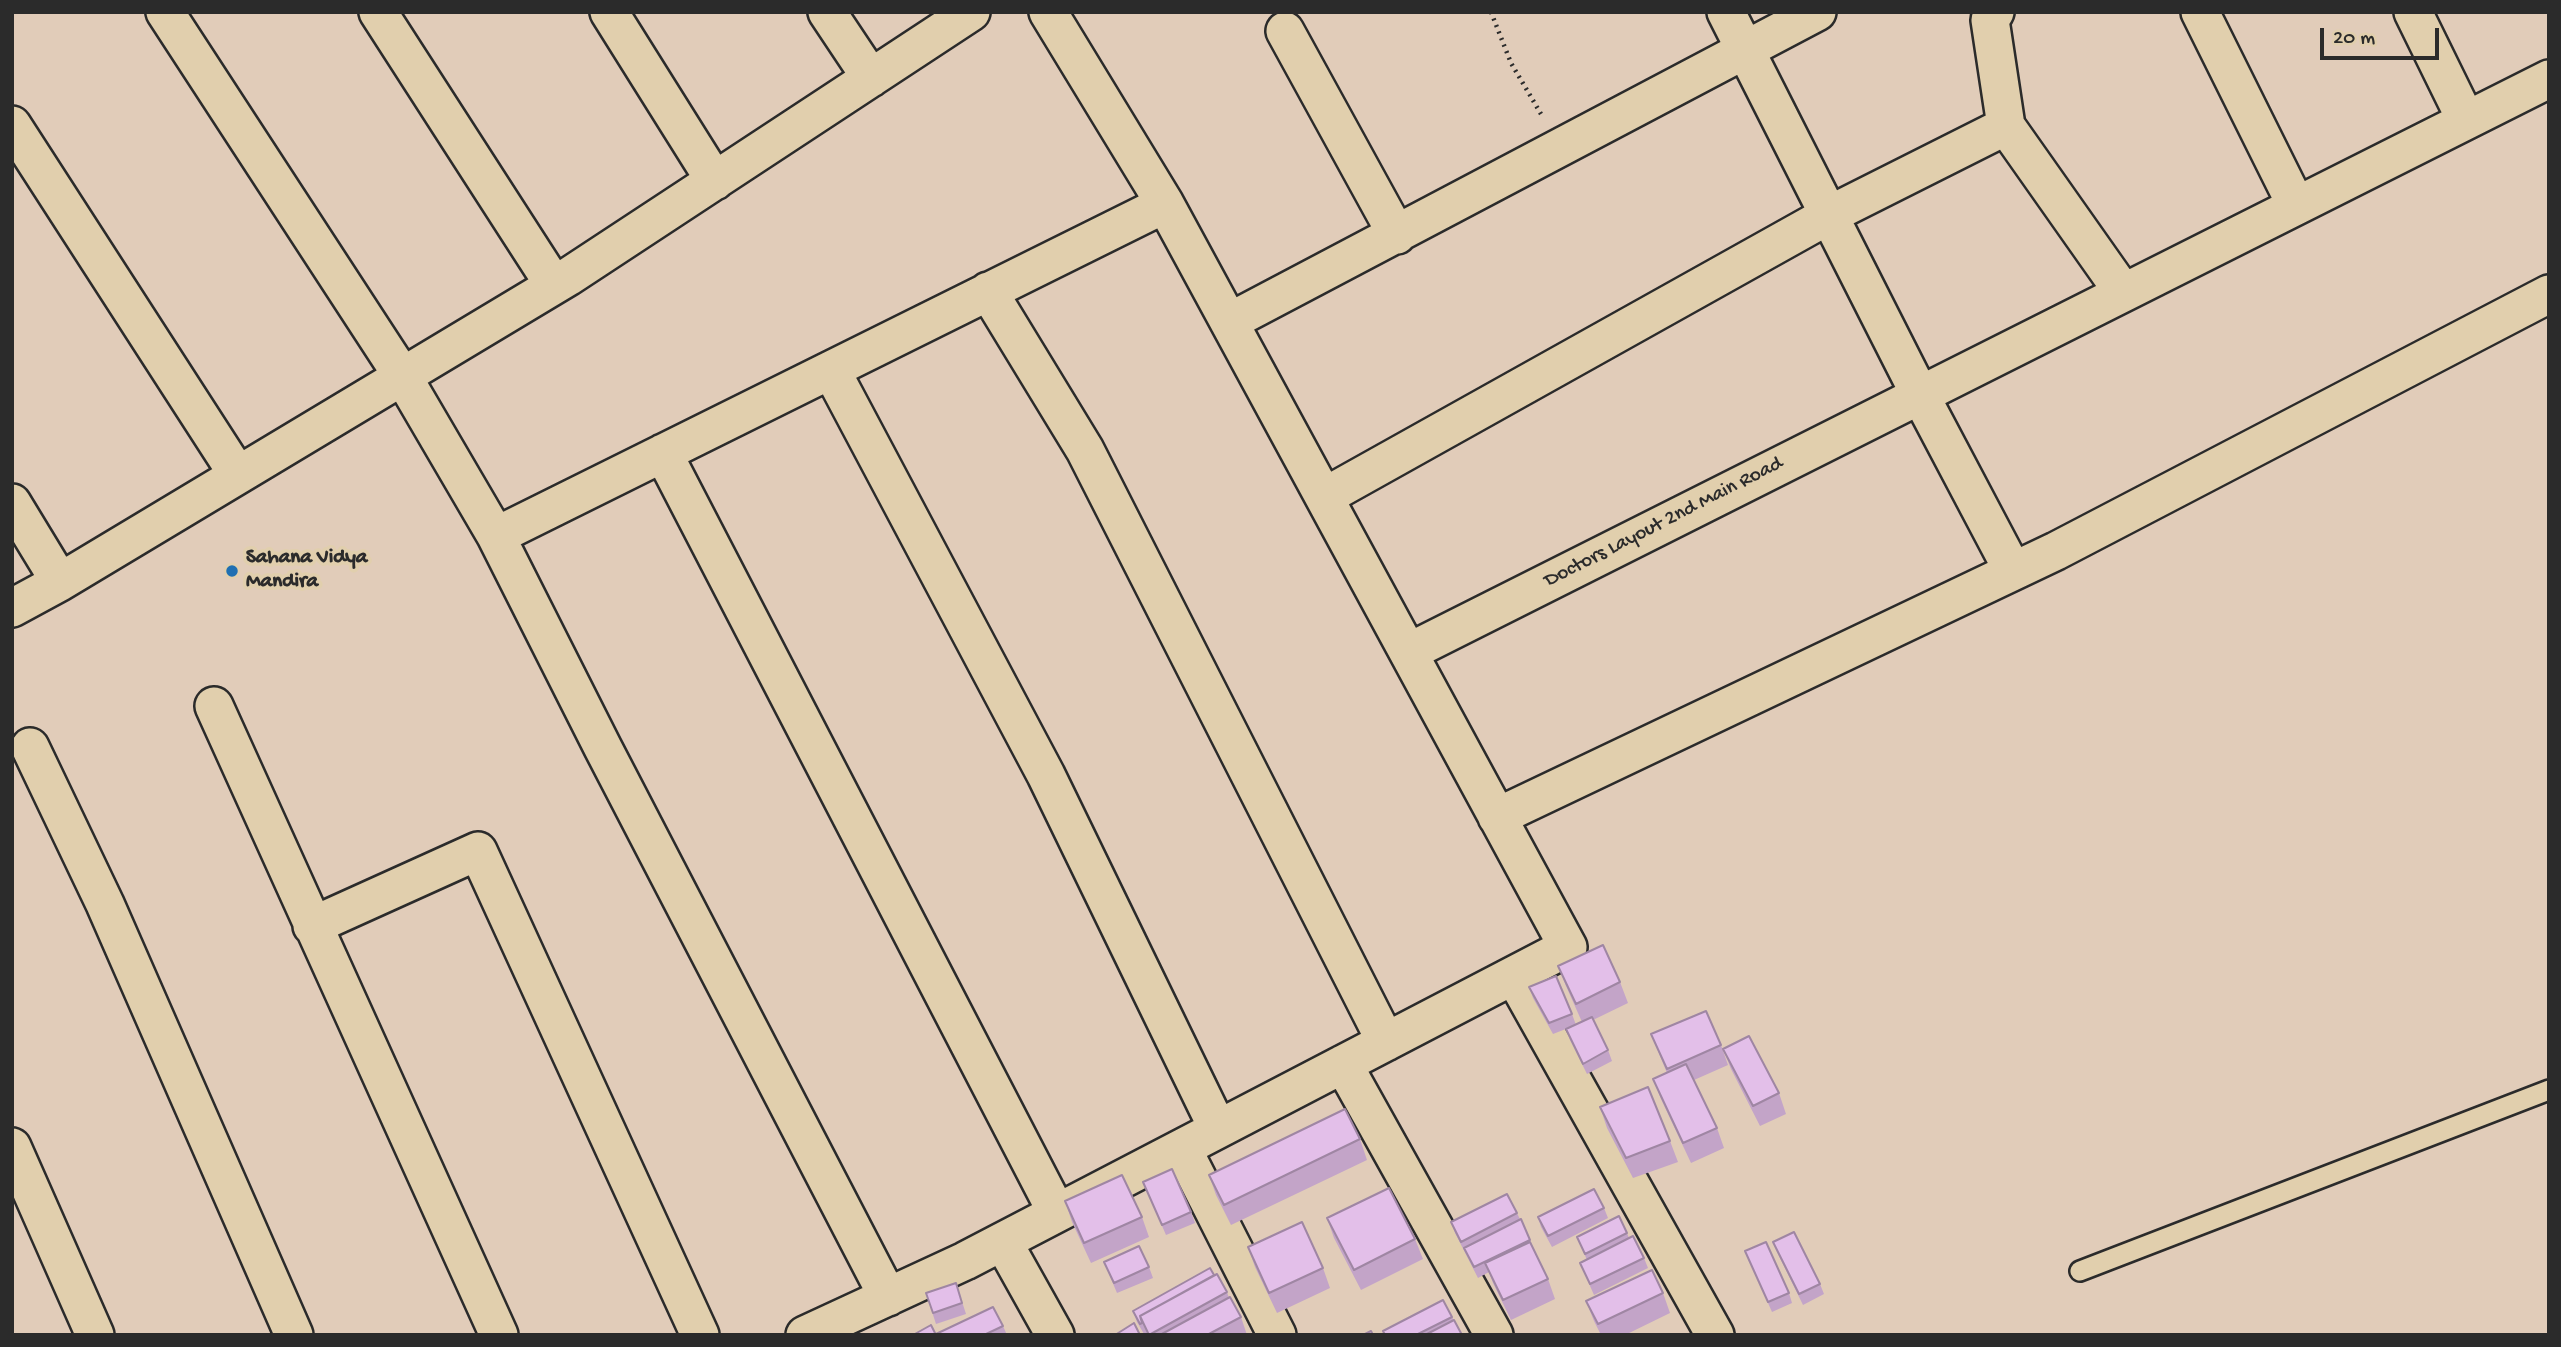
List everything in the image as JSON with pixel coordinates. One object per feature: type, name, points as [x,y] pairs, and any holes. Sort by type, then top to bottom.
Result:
[{"type":"street","points":[[165,12],[403,377],[496,536],[888,1297]]},
{"type":"street","points":[[378,12],[554,285]]},
{"type":"street","points":[[609,12],[715,181]]},
{"type":"street","points":[[827,12],[871,78]]},
{"type":"street","points":[[12,608],[60,582],[554,285],[971,12]]},
{"type":"street","points":[[804,1335],[843,1327],[888,1297],[1003,1242],[1568,947],[1165,204],[1048,12]]},
{"type":"street","points":[[1726,12],[1919,393],[2013,571]]},
{"type":"street","points":[[1229,322],[1818,12]]},
{"type":"street","points":[[2200,12],[2296,205]]},
{"type":"street","points":[[2413,12],[2466,120]]},
{"type":"street","points":[[1985,15],[2006,126],[2123,292]]},
{"type":"street","points":[[1285,31],[1397,234]]},
{"type":"street","name":"Doctors Layout 2nd Main Road","points":[[1409,652],[1919,393],[2549,79]]},
{"type":"street","points":[[12,125],[239,475]]},
{"type":"street","points":[[1324,497],[1829,215],[2006,126]]},
{"type":"street","points":[[496,536],[1165,204]]},
{"type":"street","points":[[988,291],[1085,450],[1387,1042]]},
{"type":"street","points":[[1497,817],[2013,571],[2549,294]]},
{"type":"street","points":[[831,370],[1046,775],[1218,1129]]},
{"type":"street","points":[[663,453],[1057,1213]]},
{"type":"street","points":[[12,503],[60,582]]},
{"type":"street","points":[[214,706],[499,1335]]},
{"type":"street","points":[[30,747],[105,904],[294,1335]]},
{"type":"street","points":[[312,926],[478,851],[700,1335]]},
{"type":"street","points":[[1514,975],[1714,1335]]},
{"type":"street","points":[[1343,1064],[1494,1335]]},
{"type":"street","points":[[12,1147],[95,1335]]},
{"type":"street","points":[[1182,1149],[1277,1335]]},
{"type":"street","points":[[1003,1242],[1055,1335]]},
{"type":"lane","points":[[2081,1271],[2549,1090]]},
{"type":"path","points":[[1492,12],[1511,63],[1561,148]]},
{"type":"building","points":[[1603,945],[1620,982],[1576,1004],[1558,966]]},
{"type":"building","points":[[1556,976],[1572,1014],[1549,1023],[1529,987]]},
{"type":"building","points":[[1706,1011],[1721,1045],[1667,1069],[1651,1034]]},
{"type":"building","points":[[1592,1017],[1608,1050],[1583,1064],[1566,1029]]},
{"type":"building","points":[[1749,1036],[1779,1093],[1753,1106],[1723,1049]]},
{"type":"building","points":[[1686,1064],[1717,1128],[1683,1143],[1653,1079]]},
{"type":"building","points":[[1648,1087],[1670,1141],[1626,1158],[1600,1107]]},
{"type":"building","points":[[1345,1109],[1360,1139],[1224,1205],[1209,1175]]},
{"type":"building","points":[[1172,1169],[1191,1212],[1162,1225],[1143,1182]]},
{"type":"building","points":[[1122,1175],[1142,1217],[1084,1243],[1065,1201]]},
{"type":"building","points":[[1389,1188],[1415,1239],[1354,1270],[1327,1218]]},
{"type":"building","points":[[1594,1189],[1604,1208],[1548,1236],[1538,1217]]},
{"type":"building","points":[[1507,1194],[1517,1213],[1461,1242],[1451,1222]]},
{"type":"building","points":[[1619,1216],[1627,1233],[1585,1254],[1577,1237]]},
{"type":"building","points":[[1521,1219],[1530,1240],[1474,1267],[1464,1248]]},
{"type":"building","points":[[1302,1222],[1323,1268],[1269,1293],[1248,1247]]},
{"type":"building","points":[[1794,1232],[1820,1284],[1799,1294],[1773,1242]]},
{"type":"building","points":[[1633,1236],[1644,1258],[1590,1284],[1580,1263]]},
{"type":"building","points":[[1530,1242],[1548,1279],[1503,1300],[1485,1263]]},
{"type":"building","points":[[1766,1242],[1789,1293],[1768,1302],[1745,1251]]},
{"type":"building","points":[[1139,1246],[1149,1267],[1114,1283],[1104,1262]]},
{"type":"building","points":[[1210,1268],[1214,1275],[1140,1316],[1140,1324],[1133,1311]]},
{"type":"building","points":[[1652,1270],[1663,1293],[1598,1324],[1586,1301]]},
{"type":"building","points":[[1217,1274],[1227,1292],[1149,1335],[1140,1316]]},
{"type":"building","points":[[956,1283],[962,1303],[933,1313],[926,1293]]},
{"type":"building","points":[[1230,1297],[1241,1317],[1207,1335],[1160,1335]]},
{"type":"building","points":[[1443,1300],[1452,1317],[1416,1335],[1385,1335],[1383,1331]]},
{"type":"building","points":[[993,1307],[1003,1326],[984,1335],[936,1334]]},
{"type":"building","points":[[1454,1320],[1462,1335],[1425,1335]]},
{"type":"building","points":[[1134,1323],[1140,1335],[1115,1335]]},
{"type":"building","points":[[931,1325],[936,1335],[913,1335]]},
{"type":"place","name":"Sahana Vidya Mandira","points":[[232,571]]}]
